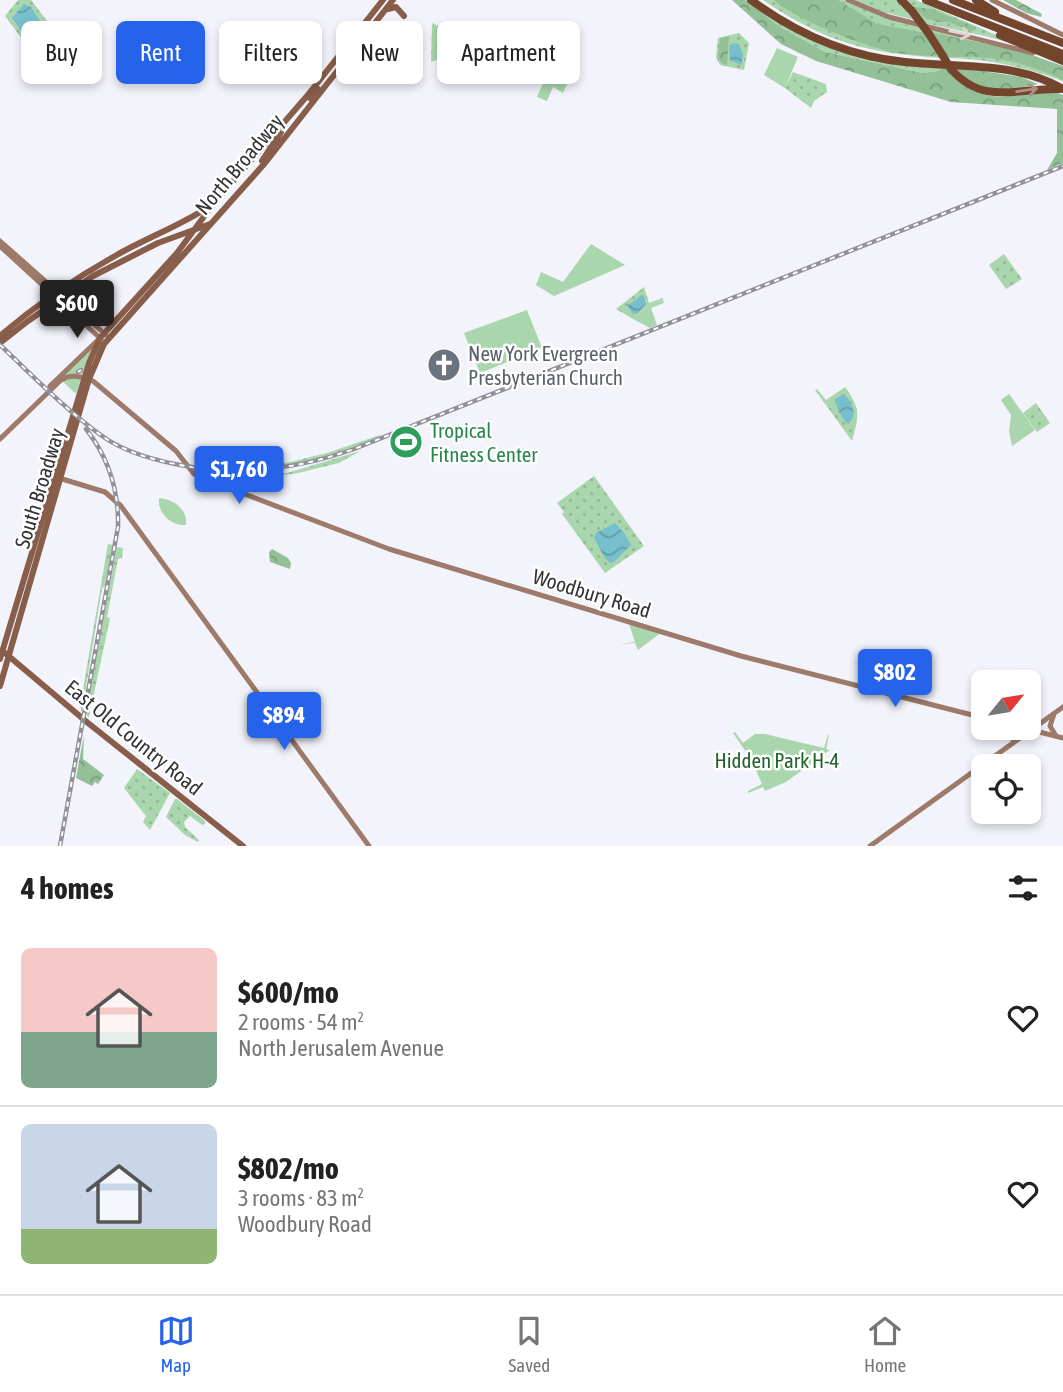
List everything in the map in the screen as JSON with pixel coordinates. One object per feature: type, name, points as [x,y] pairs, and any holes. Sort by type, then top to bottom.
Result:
[{"type":"highway","points":[[751,0],[806,34],[857,54],[905,62],[992,67],[1063,87]]},
{"type":"highway","points":[[758,0],[810,32],[858,50],[908,59],[999,64],[1037,74],[1063,87]]},
{"type":"highway","points":[[901,0],[912,10],[951,69],[967,83],[993,93],[1063,87]]},
{"type":"highway","points":[[926,0],[1063,62]]},
{"type":"highway","points":[[953,0],[1035,27]]},
{"type":"highway","points":[[976,0],[1002,16],[1035,27],[1063,43]]},
{"type":"highway","points":[[944,8],[1063,54]]},
{"type":"main road","name":"North Broadway","points":[[104,338],[177,253],[214,203],[383,0]]},
{"type":"main road","name":"North Broadway","points":[[104,338],[247,185],[393,0]]},
{"type":"main road","points":[[386,10],[397,7],[404,16],[400,0]]},
{"type":"main road","points":[[848,0],[889,17],[1010,45],[1063,62]]},
{"type":"main road","points":[[992,0],[1035,27],[1063,35]]},
{"type":"main road","points":[[298,122],[318,89]]},
{"type":"main road","points":[[262,161],[280,133],[283,123]]},
{"type":"main road","points":[[2,339],[20,319],[116,255],[181,224],[214,203]]},
{"type":"main road","points":[[2,339],[57,295],[120,261],[211,223]]},
{"type":"main road","points":[[0,244],[104,338],[41,396],[0,439]]},
{"type":"main road","name":"South Broadway","points":[[0,685],[3,654],[87,378],[104,338]]},
{"type":"main road","points":[[29,409],[67,377],[87,378]]},
{"type":"main road","name":"Woodbury Road","points":[[87,378],[176,451],[197,476],[389,549],[741,656],[971,715]]},
{"type":"main road","points":[[57,477],[114,497],[369,846]]},
{"type":"main road","name":"East Old Country Road","points":[[3,654],[243,846]]},
{"type":"main road","points":[[1041,722],[1063,707]]},
{"type":"main road","points":[[1055,712],[1050,726],[1059,737]]},
{"type":"main road","points":[[1041,732],[1059,737]]},
{"type":"main road","points":[[870,846],[1016,740]]},
{"type":"green space","points":[[18,0],[31,0],[47,21],[21,21],[21,38],[5,16]]},
{"type":"green space","points":[[732,0],[745,0],[779,26],[825,52],[923,73],[938,71],[946,66],[972,89],[984,94],[1008,96],[1055,92],[1063,95],[1063,163],[1047,170],[1057,153],[1057,109],[951,102],[816,61],[781,44]]},
{"type":"green space","points":[[745,0],[832,48],[946,66],[938,71],[923,73],[825,52],[779,26]]},
{"type":"green space","points":[[763,0],[844,0],[888,19],[923,27],[942,58],[891,53],[848,43],[807,26]]},
{"type":"green space","points":[[774,0],[838,0],[877,24],[926,33],[941,57],[887,51],[860,42],[797,16]]},
{"type":"green space","points":[[854,0],[899,0],[919,21],[883,12]]},
{"type":"green space","points":[[906,0],[916,0],[1024,47],[924,23]]},
{"type":"green space","points":[[1003,0],[1016,0],[1042,14],[1041,17],[1026,13]]},
{"type":"green space","points":[[914,7],[931,9],[976,27],[976,30],[925,18]]},
{"type":"green space","points":[[432,23],[437,25],[437,60],[431,62]]},
{"type":"green space","points":[[927,28],[1063,66],[1063,81],[1007,65],[948,58]]},
{"type":"green space","points":[[930,32],[1020,51],[1063,66],[1063,80],[1006,61],[978,57],[946,57]]},
{"type":"green space","points":[[739,33],[749,43],[744,70],[720,65],[716,57],[718,38]]},
{"type":"green space","points":[[729,36],[727,65],[721,63],[718,56],[720,38]]},
{"type":"green space","points":[[777,48],[798,57],[785,88],[764,75]]},
{"type":"green space","points":[[956,67],[1021,77],[1038,84],[1005,89],[982,86],[971,82]]},
{"type":"green space","points":[[793,72],[826,84],[827,92],[814,101],[811,108],[785,88]]},
{"type":"green space","points":[[543,84],[567,84],[563,93],[553,87],[547,101],[537,97]]},
{"type":"green space","points":[[591,244],[625,265],[554,296],[536,285],[541,272],[563,282]]},
{"type":"green space","points":[[1004,254],[1022,279],[1006,289],[989,265]]},
{"type":"green space","points":[[644,287],[649,303],[663,300],[650,305],[633,319],[616,309]]},
{"type":"green space","points":[[663,300],[664,303],[651,308],[657,325],[650,328],[633,319],[650,305]]},
{"type":"green space","points":[[527,310],[542,348],[480,373],[464,333]]},
{"type":"green space","points":[[96,342],[87,360],[76,394],[59,378]]},
{"type":"green space","points":[[845,387],[857,412],[852,441],[815,390],[826,400]]},
{"type":"green space","points":[[1009,394],[1035,430],[1012,446],[1009,431],[1011,415],[1001,400]]},
{"type":"green space","points":[[1036,403],[1050,423],[1037,432],[1023,413]]},
{"type":"green space","points":[[380,435],[379,438],[345,450],[286,466],[210,468],[216,461],[233,466],[250,465],[255,458],[265,464],[273,456],[286,463],[327,453]]},
{"type":"green space","points":[[360,451],[339,463],[298,473],[240,477],[234,485],[210,474],[287,473]]},
{"type":"green space","points":[[594,476],[644,546],[605,573],[557,503]]},
{"type":"green space","points":[[159,498],[179,506],[185,515],[186,525],[166,518],[160,509]]},
{"type":"green space","points":[[108,544],[113,545],[105,586],[102,588],[82,712],[80,707]]},
{"type":"green space","points":[[117,547],[123,548],[122,558],[118,559],[107,617],[110,618],[89,717],[85,714]]},
{"type":"green space","points":[[272,549],[288,558],[290,569],[270,562],[269,552]]},
{"type":"green space","points":[[628,621],[662,632],[638,650],[635,643],[619,644],[635,642]]},
{"type":"green space","name":"Hidden Park H-4","points":[[735,732],[743,743],[755,734],[765,734],[824,748],[829,735],[826,749],[830,750],[786,782],[765,791],[763,787],[748,793],[762,784],[751,759],[733,733]]},
{"type":"green space","points":[[84,735],[83,759],[104,775],[98,784],[95,782],[92,786],[76,778]]},
{"type":"green space","points":[[137,769],[170,793],[150,830],[143,822],[146,816],[124,788]]},
{"type":"green space","points":[[175,799],[205,821],[202,825],[190,816],[184,822],[198,842],[185,835],[166,817]]},
{"type":"water","points":[[24,4],[31,7],[40,21],[21,21],[21,30],[12,18]]},
{"type":"water","points":[[733,43],[739,44],[743,55],[741,65],[730,60],[729,46]]},
{"type":"water","points":[[643,294],[646,304],[638,313],[633,314],[627,306]]},
{"type":"water","points":[[842,395],[847,397],[853,411],[853,418],[848,424],[843,419],[835,399]]},
{"type":"water","points":[[615,523],[631,545],[610,563],[594,538],[596,533]]},
{"type":"railway","points":[[0,345],[78,417],[105,438],[130,451],[156,460],[198,468],[243,471],[288,466],[354,449],[1063,166]]},
{"type":"railway","points":[[60,846],[118,527],[117,500],[111,475],[86,429]]},
{"type":"place","name":"New York Evergreen Presbyterian Church","points":[[444,365]]},
{"type":"place","name":"Tropical Fitness Center","points":[[406,442]]}]
